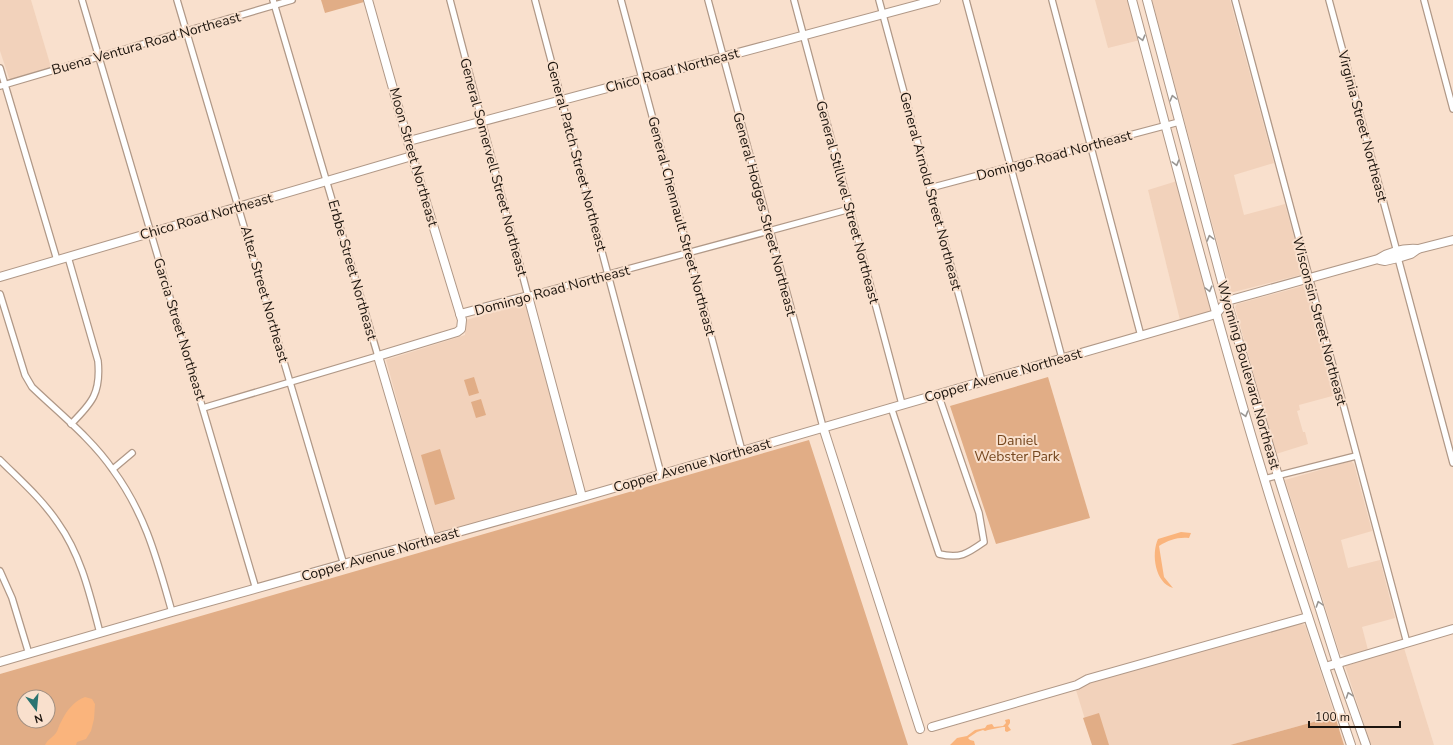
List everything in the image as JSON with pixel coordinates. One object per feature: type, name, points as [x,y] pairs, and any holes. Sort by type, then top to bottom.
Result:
[{"type":"street","name":"Garcia Street Northeast","points":[[82,0],[256,589]]},
{"type":"street","name":"Altez Street Northeast","points":[[177,0],[344,565]]},
{"type":"street","name":"Buena Ventura Road Northeast","points":[[2,85],[186,31],[273,3],[292,0]]},
{"type":"street","name":"Moon Street Northeast","points":[[368,0],[412,156],[460,314]]},
{"type":"street","name":"General Somervell Street Northeast","points":[[450,0],[582,497]]},
{"type":"street","name":"General Patch Street Northeast","points":[[535,0],[661,474]]},
{"type":"street","name":"General Chennault Street Northeast","points":[[621,0],[742,451]]},
{"type":"street","name":"General Hodges Street Northeast","points":[[708,0],[823,427]]},
{"type":"street","name":"General Stillwel Street Northeast","points":[[794,0],[902,404]]},
{"type":"street","name":"General Arnold Street Northeast","points":[[879,0],[982,381]]},
{"type":"street","name":"Chico Road Northeast","points":[[409,142],[936,0]]},
{"type":"street","points":[[966,0],[1062,358]]},
{"type":"street","points":[[1052,0],[1141,336]]},
{"type":"street","name":"Wyoming Boulevard Northeast","points":[[1132,0],[1216,314],[1264,479],[1351,745]]},
{"type":"street","name":"Wyoming Boulevard Northeast","points":[[1147,0],[1227,301],[1278,476],[1366,745]]},
{"type":"street","name":"Wisconsin Street Northeast","points":[[1235,0],[1407,643]]},
{"type":"street","name":"Virginia Street Northeast","points":[[1329,0],[1453,462]]},
{"type":"street","points":[[1424,0],[1453,109]]},
{"type":"street","name":"Erbbe Street Northeast","points":[[273,3],[327,181],[432,540]]},
{"type":"street","points":[[0,68],[2,85],[57,260]]},
{"type":"street","name":"Domingo Road Northeast","points":[[930,188],[1179,122]]},
{"type":"street","name":"Chico Road Northeast","points":[[0,277],[412,156]]},
{"type":"street","name":"Domingo Road Northeast","points":[[203,408],[457,332],[462,329],[463,326],[460,314],[850,209]]},
{"type":"street","points":[[1216,314],[1227,301],[1378,260],[1384,256],[1398,255],[1409,249],[1418,249],[1453,240]]},
{"type":"street","points":[[68,257],[98,361],[99,371],[97,390],[92,401],[86,410],[71,424]]},
{"type":"street","points":[[0,294],[28,382],[97,450],[113,469],[136,508],[147,530],[156,554],[172,612]]},
{"type":"street","name":"Copper Avenue Northeast","points":[[0,662],[172,612],[432,540],[1216,314]]},
{"type":"street","points":[[891,407],[939,554],[952,557],[969,553],[984,542],[979,513],[938,394]]},
{"type":"street","points":[[823,427],[920,729]]},
{"type":"street","points":[[113,469],[132,453]]},
{"type":"street","points":[[1264,479],[1356,456]]},
{"type":"street","points":[[0,460],[51,512],[66,535],[79,562],[100,633]]},
{"type":"street","points":[[0,571],[10,593],[29,654]]},
{"type":"street","points":[[932,727],[1077,685],[1089,678],[1308,617]]},
{"type":"street","points":[[1325,667],[1453,629]]},
{"type":"shaded area","points":[[0,0],[31,0],[51,67],[11,79],[9,78],[0,51]]},
{"type":"shaded area","points":[[1095,0],[1128,0],[1140,40],[1108,48]]},
{"type":"shaded area","points":[[1152,0],[1230,0],[1274,163],[1234,175],[1244,215],[1285,204],[1303,270],[1303,273],[1300,275],[1231,292]]},
{"type":"shaded area","points":[[1177,181],[1211,308],[1208,313],[1180,320],[1148,190]]},
{"type":"shaded area","points":[[1303,286],[1308,289],[1336,395],[1299,405],[1300,410],[1297,411],[1308,444],[1276,454],[1235,307],[1237,304]]},
{"type":"shaded area","points":[[525,303],[577,494],[434,535],[386,360],[465,335],[466,320]]},
{"type":"shaded area","points":[[1351,461],[1354,464],[1372,531],[1341,540],[1348,568],[1380,560],[1395,618],[1362,627],[1368,650],[1345,656],[1340,654],[1285,480]]},
{"type":"shaded area","points":[[1181,532],[1191,533],[1189,538],[1173,539],[1159,546],[1164,577],[1173,588],[1167,585],[1158,574],[1155,560],[1156,545],[1158,539]]},
{"type":"shaded area","points":[[1299,623],[1305,625],[1335,716],[1230,745],[1093,745],[1075,687]]},
{"type":"shaded area","points":[[1404,648],[1434,745],[1371,745],[1345,666]]},
{"type":"shaded area","points":[[85,697],[92,699],[95,704],[94,719],[91,731],[86,739],[77,742],[76,745],[45,745],[47,741],[56,733],[68,710],[77,701]]},
{"type":"shaded area","points":[[1009,719],[1010,723],[1008,726],[1011,730],[1007,732],[1005,731],[1005,727],[985,731],[983,730],[968,738],[974,741],[975,745],[950,745],[957,738],[967,736],[975,730],[985,728],[987,725],[992,724],[994,727],[1003,726],[1006,723],[1005,720]]},
{"type":"green space","points":[[321,0],[363,0],[364,2],[325,13]]},
{"type":"green space","points":[[474,377],[479,393],[469,396],[464,380]]},
{"type":"green space","name":"Daniel Webster Park","points":[[1048,377],[1090,518],[996,544],[950,406]]},
{"type":"green space","points":[[481,399],[486,415],[476,418],[471,402]]},
{"type":"green space","points":[[809,440],[908,745],[0,745],[0,674]]},
{"type":"green space","points":[[440,449],[455,499],[435,505],[421,455]]},
{"type":"green space","points":[[1099,713],[1109,745],[1092,745],[1083,718]]},
{"type":"green space","points":[[1335,716],[1344,745],[1230,745]]}]
